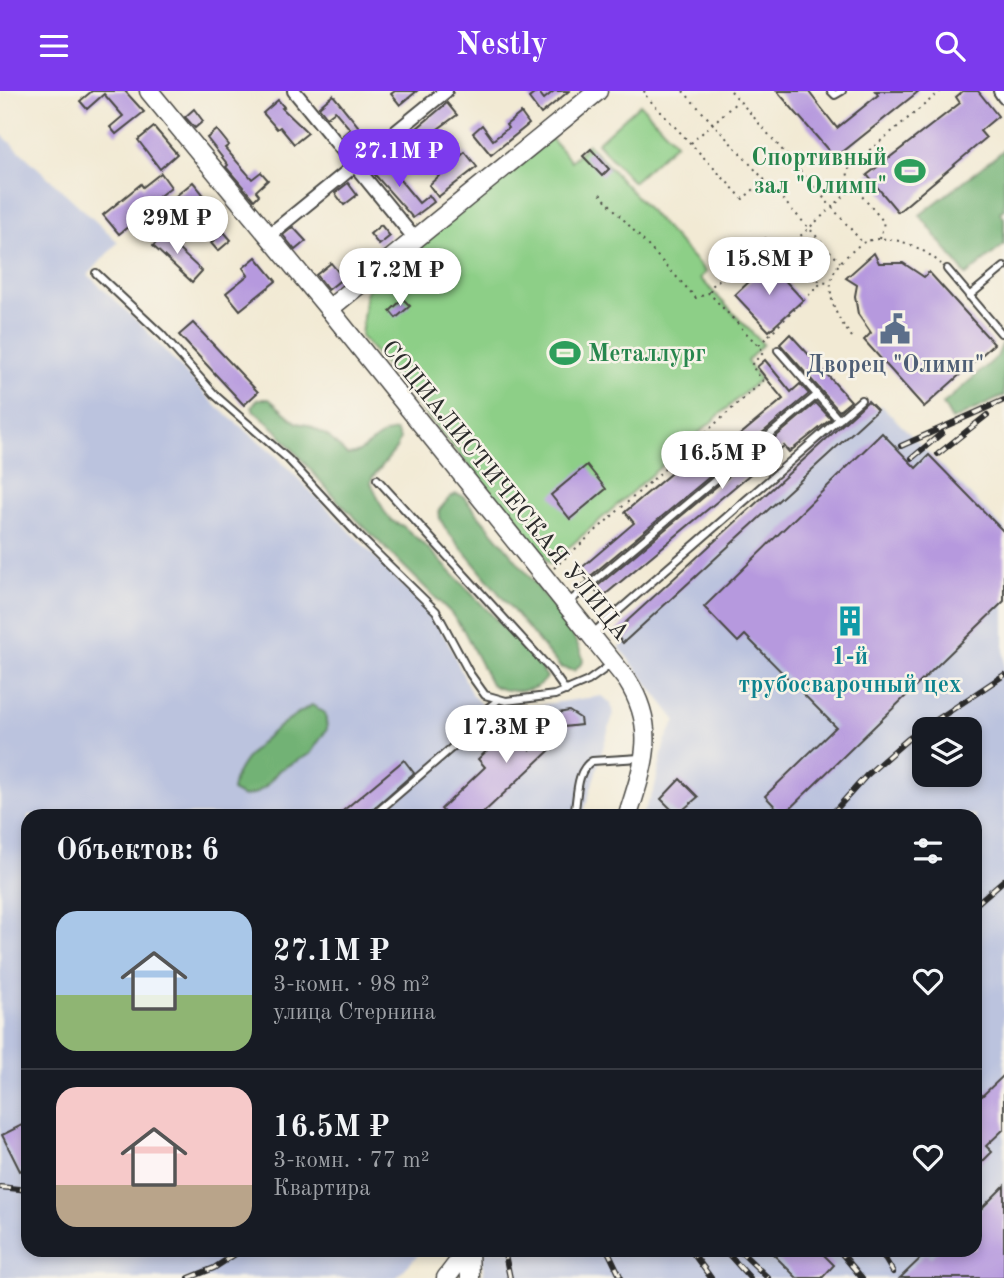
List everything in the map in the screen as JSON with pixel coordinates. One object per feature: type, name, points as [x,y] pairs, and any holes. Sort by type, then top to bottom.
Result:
[{"type":"street","name":"СОЦИАЛИСТИЧЕСКАЯ УЛИЦА","points":[[149,91],[614,662],[641,705],[645,729],[645,757],[630,809]]},
{"type":"street","points":[[294,91],[415,239]]},
{"type":"street","points":[[1000,91],[1004,97]]},
{"type":"street","points":[[268,236],[441,92]]},
{"type":"street","points":[[329,309],[592,93]]},
{"type":"street","points":[[446,1278],[462,1257]]},
{"type":"street","points":[[469,1257],[470,1278]]},
{"type":"lane","points":[[831,91],[835,95],[842,91]]},
{"type":"lane","points":[[970,296],[1004,267]]},
{"type":"lane","points":[[947,269],[1001,333]]},
{"type":"lane","points":[[96,273],[162,335],[216,396],[288,459],[359,536],[436,611],[480,689],[491,698],[518,701],[566,691],[588,681],[614,662]]},
{"type":"lane","points":[[778,350],[839,419]]},
{"type":"lane","points":[[569,602],[817,395]]},
{"type":"lane","points":[[592,635],[861,400]]},
{"type":"lane","points":[[377,479],[551,670],[566,691]]},
{"type":"lane","points":[[381,809],[463,738],[479,715],[498,700]]},
{"type":"lane","points":[[576,809],[580,779],[586,765],[592,761],[645,757]]},
{"type":"path","points":[[645,91],[643,93],[743,199],[764,180]]},
{"type":"path","points":[[683,91],[839,262]]},
{"type":"path","points":[[731,91],[862,243]]},
{"type":"path","points":[[880,239],[884,222],[847,177],[850,167],[941,91]]},
{"type":"path","points":[[691,143],[738,100]]},
{"type":"path","points":[[785,250],[854,187]]},
{"type":"path","points":[[600,194],[696,298],[709,293],[712,286],[767,237],[777,241],[821,283],[831,283]]},
{"type":"path","points":[[852,337],[837,314],[831,283],[839,262],[862,243],[889,239],[912,246],[938,260],[947,269]]},
{"type":"path","points":[[758,346],[821,283]]},
{"type":"path","points":[[545,576],[763,381],[751,365],[764,352],[709,293]]},
{"type":"shaded area","points":[[0,133],[118,242],[88,275],[140,324],[218,408],[272,452],[429,612],[449,644],[472,695],[482,705],[490,711],[504,710],[602,696],[611,703],[613,715],[585,809],[21,809],[21,1257],[416,1257],[396,1278],[0,1278]]},
{"type":"shaded area","points":[[881,405],[1004,529],[1004,1278],[484,1278],[482,1257],[982,1257],[982,809],[645,809],[654,790],[665,741],[676,720],[619,647]]},
{"type":"green space","points":[[640,104],[676,143],[633,182],[597,143]]},
{"type":"green space","name":"Металлург","points":[[550,137],[571,161],[588,144],[706,272],[700,278],[763,344],[747,361],[760,379],[550,564],[361,336],[366,291]]},
{"type":"green space","points":[[1004,150],[1004,209],[1000,212],[1004,218],[1004,245],[966,275],[920,215]]},
{"type":"green space","points":[[1004,340],[1004,396],[952,420],[943,404],[997,357]]},
{"type":"green space","points":[[258,399],[269,399],[297,423],[308,425],[329,437],[347,455],[360,451],[389,432],[396,431],[400,439],[396,449],[372,478],[371,483],[384,511],[392,521],[403,526],[427,547],[535,660],[547,677],[542,683],[520,691],[504,690],[491,684],[464,631],[450,612],[336,499],[275,429],[254,411],[252,407]]},
{"type":"green space","points":[[456,494],[463,496],[570,631],[580,649],[583,662],[574,671],[560,667],[447,531],[440,519],[439,510]]},
{"type":"green space","points":[[312,705],[325,713],[327,729],[310,754],[279,770],[266,786],[256,793],[243,797],[232,791],[242,765],[262,741]]},
{"type":"building","points":[[92,91],[125,91],[144,112],[116,134],[110,127],[123,116],[104,94],[87,109],[80,101]]},
{"type":"building","points":[[395,91],[417,91],[400,105],[391,94]]},
{"type":"building","points":[[538,91],[544,99],[554,91],[569,91],[541,114],[529,98]]},
{"type":"building","points":[[777,91],[808,91],[837,128],[878,95],[875,91],[919,91],[835,158]]},
{"type":"building","points":[[963,91],[978,91],[998,116],[980,131],[986,138],[898,212],[867,175],[960,103],[956,97]]},
{"type":"building","points":[[333,95],[363,132],[350,143],[343,135],[350,129],[335,111],[327,117],[319,107]]},
{"type":"building","points":[[278,100],[284,107],[282,108],[308,133],[294,144],[280,127],[277,129],[263,113]]},
{"type":"building","points":[[447,103],[457,115],[420,142],[424,149],[416,156],[403,140]]},
{"type":"building","points":[[194,109],[203,121],[195,128],[185,117]]},
{"type":"building","points":[[521,113],[529,124],[491,155],[473,133],[482,125],[493,140]]},
{"type":"building","points":[[154,127],[177,154],[160,169],[138,140]]},
{"type":"building","points":[[217,130],[229,145],[225,148],[252,179],[261,172],[268,180],[256,191],[259,195],[254,200],[226,167],[228,165],[207,138]]},
{"type":"building","points":[[591,149],[609,169],[602,176],[583,156]]},
{"type":"building","points":[[465,152],[477,167],[438,197],[429,185]]},
{"type":"building","points":[[381,157],[419,203],[429,195],[434,202],[413,218],[368,167]]},
{"type":"building","points":[[161,173],[171,187],[157,198],[160,201],[119,234],[103,215],[141,184],[143,187]]},
{"type":"building","points":[[193,182],[203,194],[186,208],[176,196]]},
{"type":"building","points":[[348,183],[357,195],[344,205],[335,193]]},
{"type":"building","points":[[218,206],[226,216],[214,226],[206,216]]},
{"type":"building","points":[[381,225],[390,236],[379,245],[370,234]]},
{"type":"building","points":[[293,227],[306,241],[295,250],[283,235]]},
{"type":"building","points":[[168,230],[182,244],[178,249],[202,271],[192,282],[153,246]]},
{"type":"building","points":[[224,232],[231,240],[218,251],[211,243]]},
{"type":"building","name":"Дворец \"Олимп\"","points":[[874,253],[879,263],[903,263],[924,277],[929,272],[994,344],[924,407],[864,340],[871,333],[858,314],[855,296],[857,285],[846,278]]},
{"type":"building","points":[[256,257],[276,281],[240,310],[226,293],[248,275],[243,268]]},
{"type":"building","points":[[331,263],[343,278],[328,290],[316,275]]},
{"type":"building","points":[[769,263],[803,300],[769,331],[735,295]]},
{"type":"building","points":[[403,299],[410,306],[396,318],[390,311]]},
{"type":"building","points":[[193,323],[258,392],[244,405],[179,335]]},
{"type":"building","points":[[790,334],[851,401],[839,411],[780,344]]},
{"type":"building","points":[[765,360],[791,392],[800,384],[809,394],[587,579],[579,570],[634,523],[625,512],[695,453],[705,464],[783,399],[757,367]]},
{"type":"building","points":[[868,401],[877,410],[623,643],[614,633]]},
{"type":"building","points":[[816,403],[831,419],[789,452],[784,446],[601,598],[594,589]]},
{"type":"building","name":"1-й трубосварочный цех","points":[[882,433],[916,468],[929,455],[1004,532],[1004,601],[789,809],[777,809],[765,796],[836,727],[745,635],[738,642],[704,607]]},
{"type":"building","points":[[587,465],[606,489],[570,519],[551,495]]},
{"type":"building","points":[[569,711],[580,718],[581,725],[527,731],[519,739],[530,750],[541,741],[550,750],[487,809],[441,809],[485,767],[478,759],[519,720]]},
{"type":"building","points":[[404,760],[414,773],[373,809],[345,809]]},
{"type":"building","points":[[680,779],[698,797],[684,809],[671,809],[661,799]]},
{"type":"building","points":[[1004,1075],[1004,1129],[986,1146],[992,1152],[982,1162],[982,1096]]},
{"type":"building","points":[[21,1126],[21,1170],[20,1171],[2,1135]]},
{"type":"building","points":[[1004,1186],[1004,1278],[900,1278],[922,1257],[982,1257],[982,1208]]},
{"type":"building","points":[[776,1257],[826,1257],[834,1265],[822,1278],[797,1278]]},
{"type":"railway","points":[[901,446],[1004,400]]},
{"type":"railway","points":[[938,454],[987,415]]},
{"type":"railway","points":[[912,458],[942,433]]},
{"type":"railway","points":[[836,809],[867,775],[908,739],[1004,675]]},
{"type":"railway","points":[[982,899],[1004,880]]},
{"type":"railway","points":[[0,1187],[21,1189]]},
{"type":"railway","points":[[189,1278],[214,1268],[231,1257]]},
{"type":"railway","points":[[506,1257],[510,1278]]},
{"type":"railway","points":[[611,1257],[621,1278]]},
{"type":"railway","points":[[696,1257],[711,1278]]},
{"type":"railway","points":[[731,1257],[750,1278]]},
{"type":"railway","points":[[746,1257],[768,1278]]},
{"type":"railway","points":[[845,1257],[862,1278]]},
{"type":"railway","points":[[884,1257],[893,1272]]},
{"type":"place","name":"Спортивный зал \"Олимп\"","points":[[910,171]]},
{"type":"place","name":"Дворец \"Олимп\"","points":[[895,329]]},
{"type":"place","name":"Металлург","points":[[565,353]]},
{"type":"place","name":"1-й трубосварочный цех","points":[[850,621]]}]
